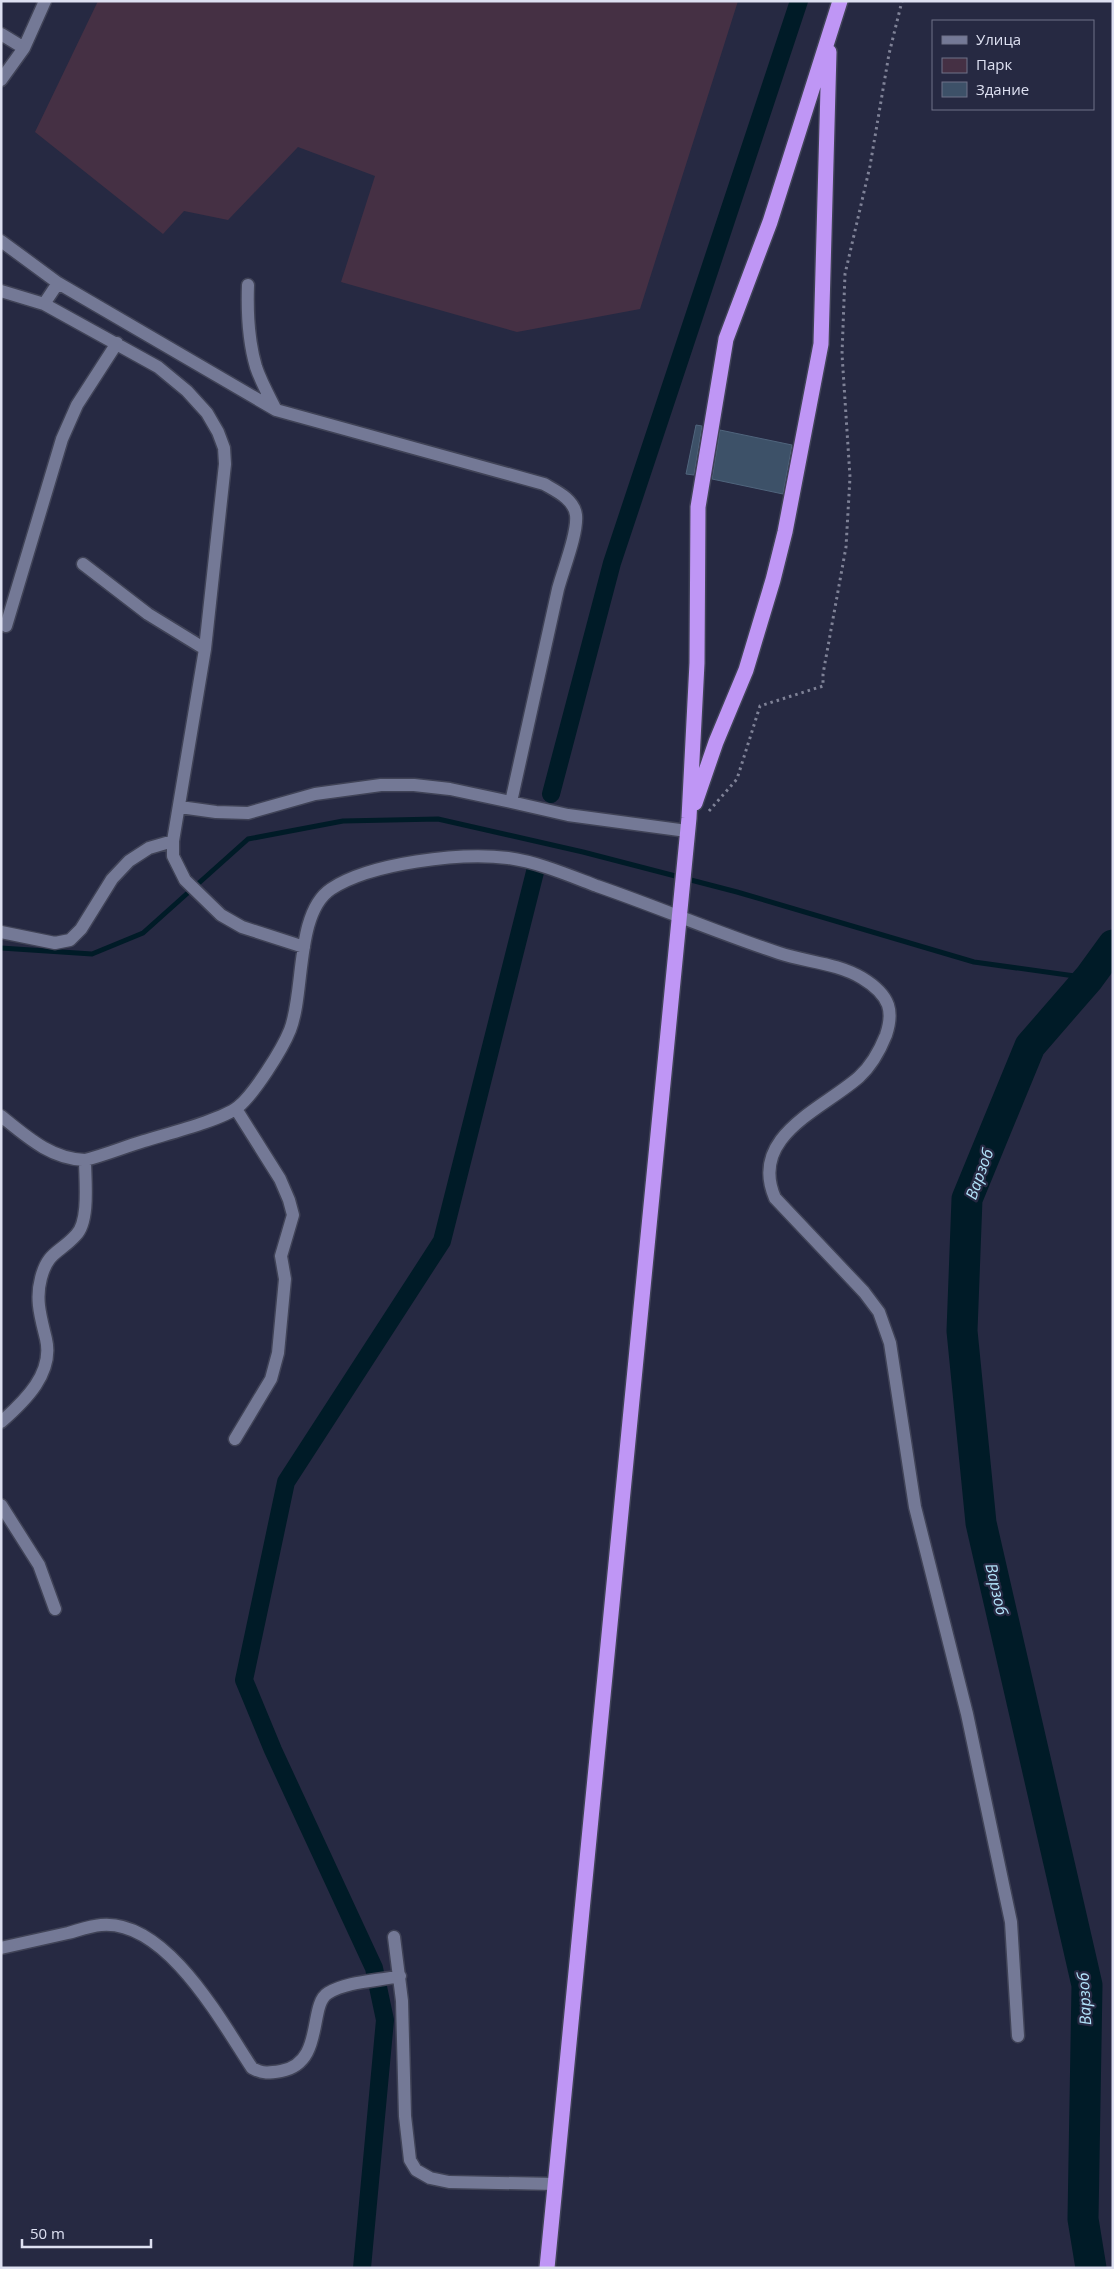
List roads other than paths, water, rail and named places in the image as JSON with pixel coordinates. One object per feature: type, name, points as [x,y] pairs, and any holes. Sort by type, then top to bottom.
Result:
[{"type":"highway","points":[[548,2268],[688,825],[697,663],[698,508],[726,339],[770,222],[840,1]]},
{"type":"highway","points":[[688,825],[716,742],[746,670],[773,580],[785,532],[821,344],[829,35]]},
{"type":"street","points":[[1,80],[24,48],[45,1]]},
{"type":"street","points":[[1,34],[24,48]]},
{"type":"street","points":[[1,241],[58,283],[276,410],[544,484],[566,498],[573,506],[576,516],[512,802]]},
{"type":"street","points":[[44,304],[58,283]]},
{"type":"street","points":[[248,285],[250,342],[256,368],[276,410]]},
{"type":"street","points":[[1,291],[44,304],[158,367],[187,391],[207,412],[218,432],[224,448],[225,464],[205,649],[173,841],[173,856],[181,874],[221,915],[242,927],[304,947]]},
{"type":"street","points":[[6,626],[62,439],[77,405],[117,343]]},
{"type":"street","points":[[83,564],[148,614],[205,649]]},
{"type":"street","points":[[180,806],[216,812],[248,813],[315,794],[381,785],[414,785],[450,789],[568,815],[688,825]]},
{"type":"street","points":[[1,932],[55,943],[70,940],[82,929],[112,879],[129,861],[149,848],[173,841]]},
{"type":"street","points":[[1,1116],[38,1145],[65,1158],[84,1160],[236,1109],[277,1056],[290,1029],[297,1000],[304,947],[312,914],[319,900],[330,890],[370,873],[420,861],[467,856],[524,861],[680,910],[780,953],[816,962],[861,977],[874,987],[887,1001],[889,1027],[873,1061],[860,1076],[814,1108],[784,1136],[774,1152],[768,1178],[775,1198],[864,1292],[878,1312],[890,1343],[915,1507],[967,1714],[1011,1922],[1018,2036]]},
{"type":"street","points":[[235,1439],[271,1379],[278,1353],[285,1279],[281,1256],[293,1215],[280,1179],[236,1109]]},
{"type":"street","points":[[3,1417],[28,1396],[47,1362],[46,1340],[38,1306],[41,1278],[53,1253],[77,1235],[82,1227],[85,1198],[84,1160]]},
{"type":"street","points":[[1,1505],[39,1565],[54,1609]]},
{"type":"street","points":[[1,1948],[102,1925],[122,1926],[137,1930],[156,1943],[199,1988],[252,2068],[267,2074],[286,2070],[296,2065],[304,2057],[313,2037],[321,2001],[327,1993],[346,1986],[396,1977]]},
{"type":"street","points":[[394,1937],[405,2116],[410,2160],[416,2170],[430,2178],[450,2182],[556,2184]]},
{"type":"waterway","points":[[551,794],[612,563],[799,1]]},
{"type":"waterway","points":[[1,948],[92,954],[143,933],[248,839],[343,821],[438,819],[583,852],[737,892],[974,962],[1089,978]]},
{"type":"waterway","points":[[362,2268],[385,2020],[374,1968],[273,1750],[244,1680],[286,1482],[442,1241],[536,868]]},
{"type":"waterway","name":"Варзоб","points":[[1091,2268],[1083,2219],[1087,1985],[981,1523],[962,1331],[967,1199],[1030,1046],[1089,978],[1113,945]]}]
